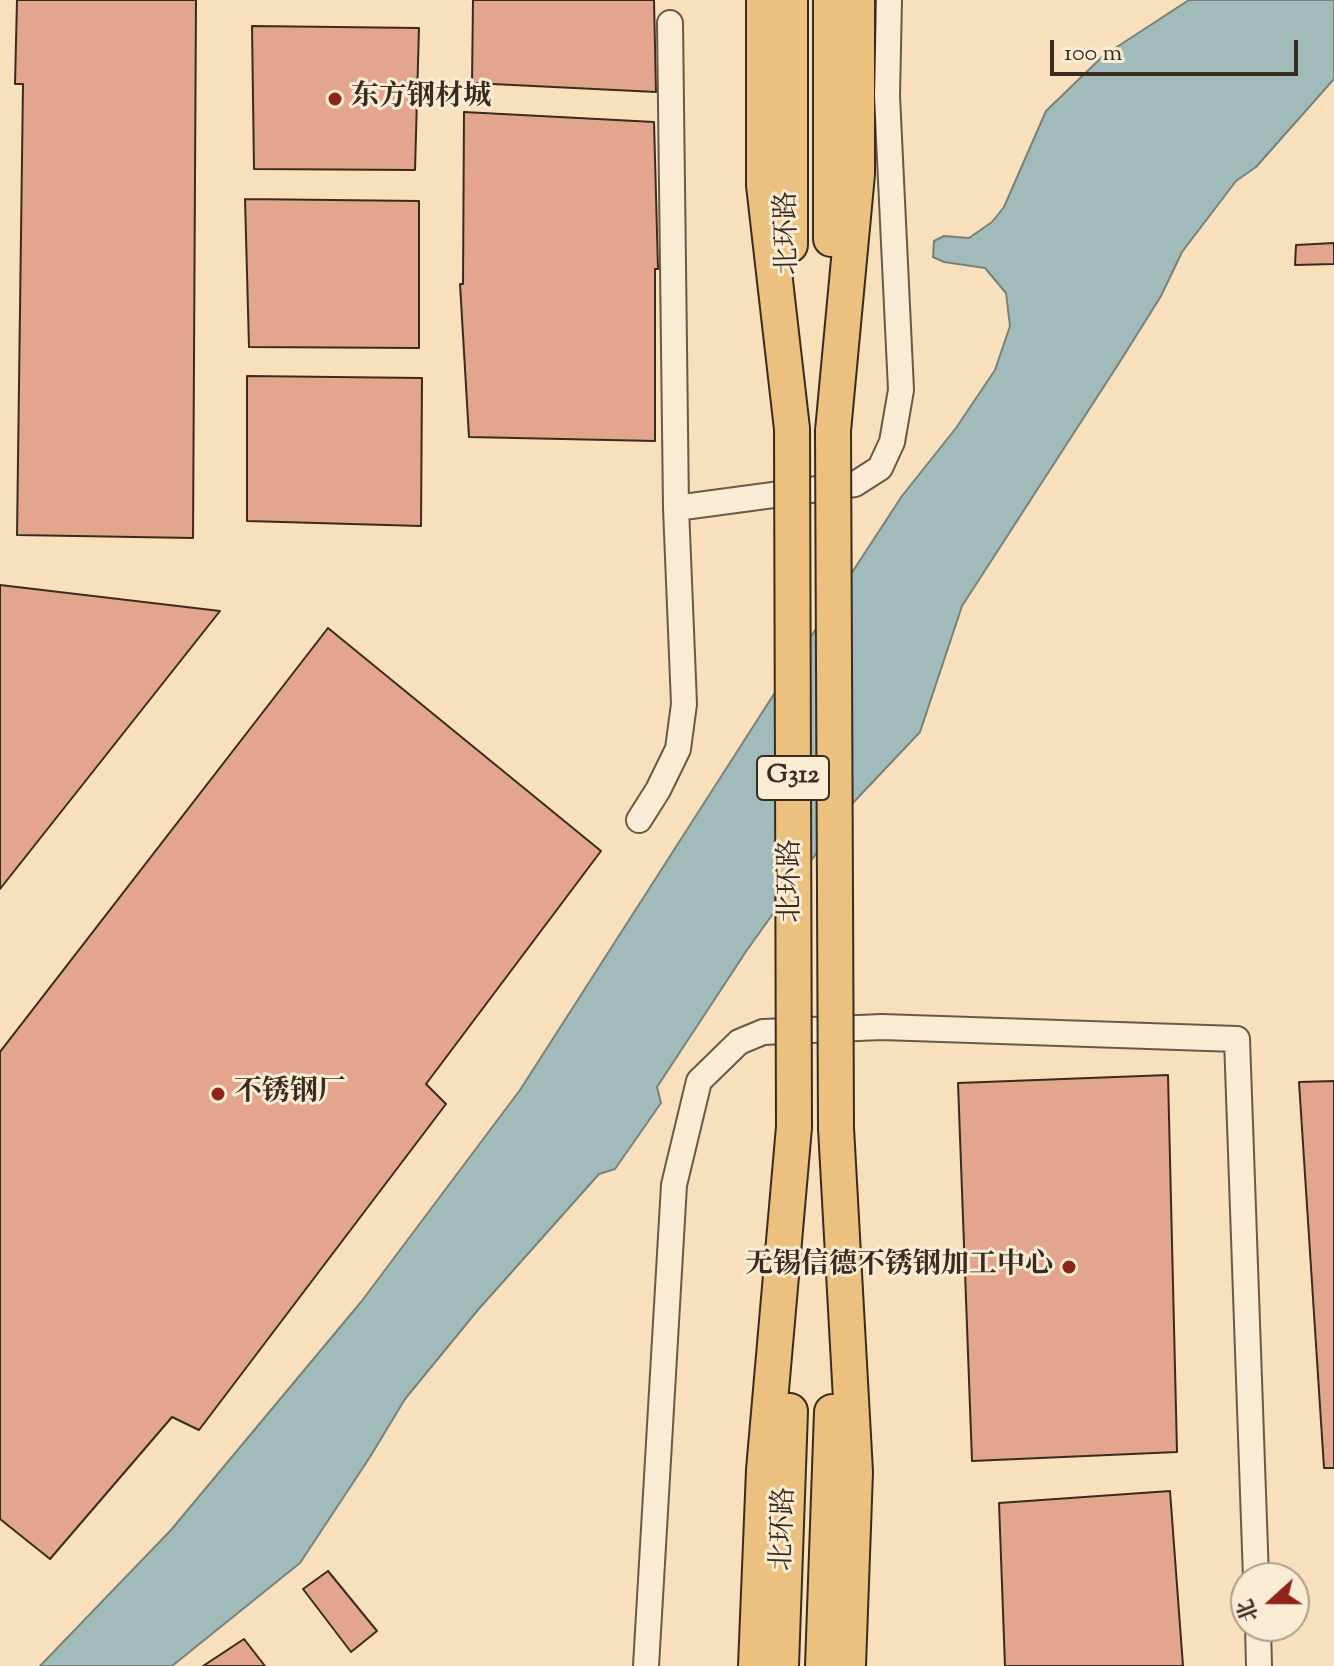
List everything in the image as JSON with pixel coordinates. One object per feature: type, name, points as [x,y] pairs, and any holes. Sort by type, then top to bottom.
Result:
[{"type":"highway","points":[[764,0],[764,185],[792,429]]},
{"type":"highway","name":"北环路","points":[[781,1666],[789,1470],[794,1127],[790,0]]},
{"type":"highway","name":"北环路","points":[[823,1666],[831,1472],[836,1128],[831,0]]},
{"type":"highway","points":[[833,431],[857,174],[857,0]]},
{"type":"highway","points":[[756,1666],[764,1470],[794,1127]]},
{"type":"highway","points":[[836,1128],[855,1472],[848,1666]]},
{"type":"street","points":[[676,508],[855,484],[880,468],[892,442],[901,390],[887,96],[889,0]]},
{"type":"street","points":[[639,820],[678,749],[684,704],[676,508],[670,23]]},
{"type":"street","points":[[646,1666],[674,1185],[699,1081],[739,1042],[763,1032],[882,1027],[1237,1039],[1255,1562]]},
{"type":"street","points":[[1258,1642],[1259,1666]]},
{"type":"water","points":[[1189,0],[1334,0],[1334,79],[1256,167],[1236,181],[1182,252],[1161,296],[962,606],[920,732],[851,805],[747,950],[657,1087],[661,1103],[615,1169],[599,1174],[477,1311],[405,1399],[300,1563],[172,1666],[40,1666],[171,1530],[361,1302],[520,1090],[902,496],[956,428],[995,370],[1010,326],[1006,293],[985,268],[944,262],[933,257],[934,241],[944,236],[969,238],[992,222],[1004,207],[1046,111],[1103,56]]},
{"type":"building","points":[[17,0],[196,0],[193,538],[17,535],[23,84],[15,84]]},
{"type":"building","points":[[473,0],[654,0],[656,92],[472,83]]},
{"type":"building","name":"东方钢材城","points":[[252,26],[419,28],[415,170],[254,169]]},
{"type":"building","points":[[464,112],[654,122],[658,269],[655,269],[655,441],[469,437],[460,284],[463,284]]},
{"type":"building","points":[[245,199],[419,201],[419,348],[249,347]]},
{"type":"building","points":[[1334,243],[1334,264],[1295,265],[1296,245]]},
{"type":"building","points":[[247,376],[422,378],[421,526],[247,521]]},
{"type":"building","points":[[0,585],[220,611],[0,889]]},
{"type":"building","name":"不锈钢厂","points":[[328,628],[601,851],[426,1084],[446,1104],[199,1430],[172,1417],[50,1559],[0,1519],[0,1052]]},
{"type":"building","name":"无锡信德不锈钢加工中心","points":[[1168,1075],[1177,1452],[972,1461],[958,1083]]},
{"type":"building","points":[[1334,1081],[1334,1468],[1324,1468],[1299,1082]]},
{"type":"building","points":[[1170,1491],[1183,1666],[1005,1666],[999,1503]]},
{"type":"building","points":[[328,1571],[377,1631],[351,1652],[303,1589]]},
{"type":"building","points":[[244,1639],[265,1666],[203,1666]]},
{"type":"place","name":"东方钢材城","points":[[335,99]]},
{"type":"place","name":"不锈钢厂","points":[[218,1094]]},
{"type":"place","name":"无锡信德不锈钢加工中心","points":[[1069,1267]]}]
